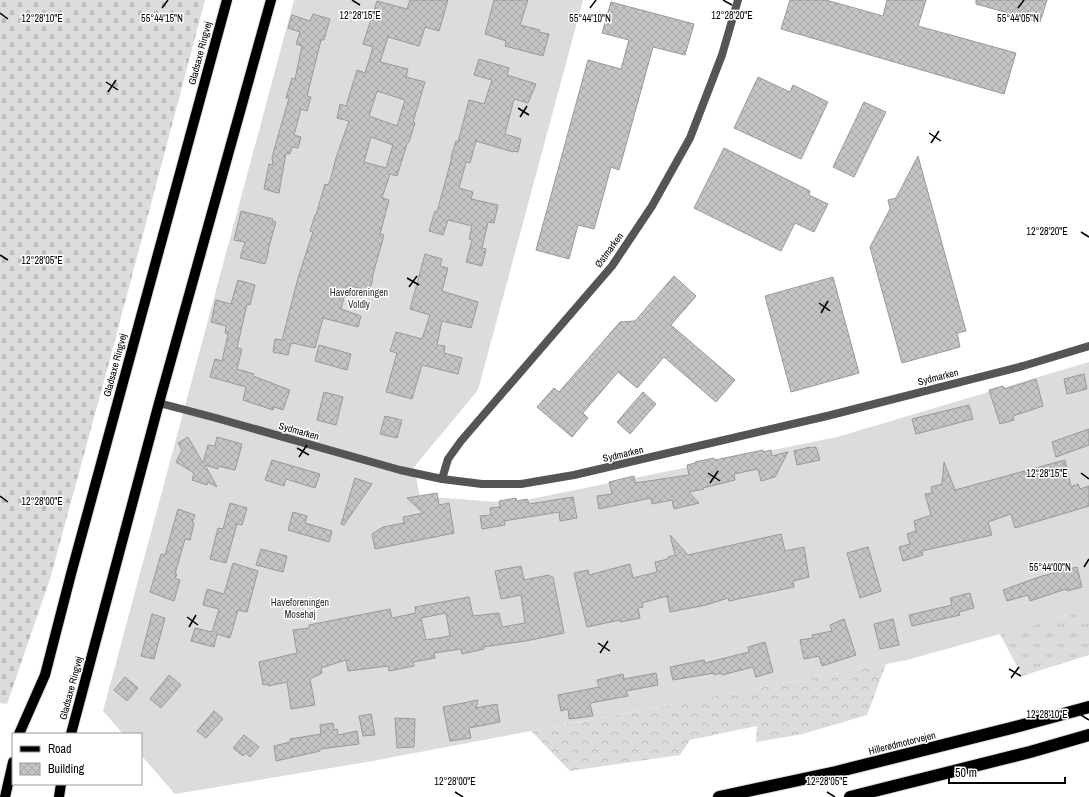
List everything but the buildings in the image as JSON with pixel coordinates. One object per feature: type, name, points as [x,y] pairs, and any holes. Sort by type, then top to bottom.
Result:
[{"type":"highway","name":"Hillerødmotorvejen","points":[[719,797],[836,772],[1089,707]]},
{"type":"highway","points":[[850,797],[1030,752],[1089,735]]},
{"type":"main road","name":"Gladsaxe Ringvej","points":[[19,733],[45,675],[226,0]]},
{"type":"main road","name":"Gladsaxe Ringvej","points":[[71,733],[159,403],[271,0]]},
{"type":"main road","points":[[5,797],[12,766]]},
{"type":"main road","points":[[59,797],[61,785]]},
{"type":"street","name":"Østmarken","points":[[442,479],[448,459],[461,441],[612,266],[652,206],[690,138],[722,55],[738,0]]},
{"type":"street","name":"Sydmarken","points":[[159,403],[400,470],[442,479],[482,484],[520,484],[574,475],[827,416],[1023,366],[1089,346]]},
{"type":"green space","points":[[0,0],[205,0],[50,579],[7,704],[0,703]]},
{"type":"green space","name":"Haveforeningen Mosehøj","points":[[294,0],[583,0],[478,390],[414,467],[420,496],[511,503],[837,437],[1089,362],[1089,609],[907,660],[367,762],[175,794],[142,756],[142,733],[122,733],[103,711]]},
{"type":"green space","points":[[1089,609],[1089,655],[1022,676],[1000,634]]},
{"type":"green space","points":[[886,664],[867,715],[803,734],[756,742],[757,726],[690,740],[680,755],[570,771],[531,731]]},
{"type":"park label","name":"Haveforeningen Voldly","points":[[359,298]]}]
